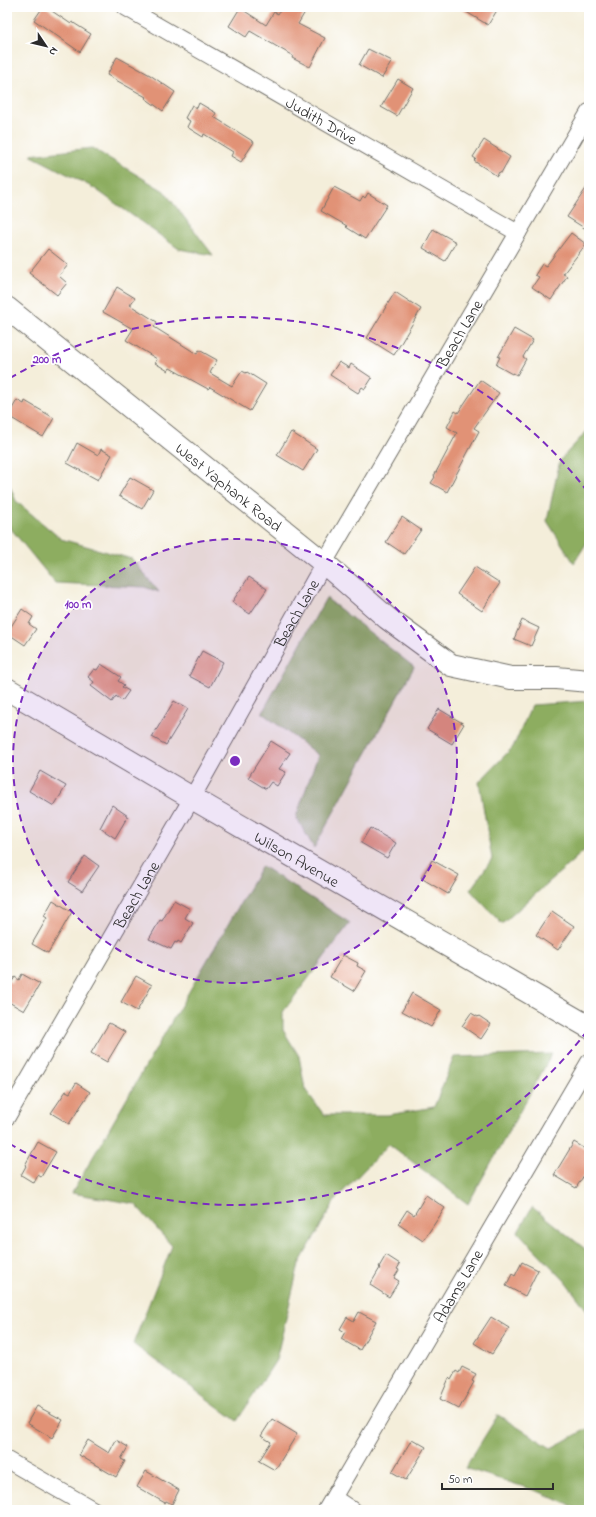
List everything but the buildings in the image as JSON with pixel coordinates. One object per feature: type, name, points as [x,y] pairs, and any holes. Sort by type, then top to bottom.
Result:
[{"type":"street","name":"Judith Drive","points":[[126,7],[518,233]]},
{"type":"street","name":"Beach Lane","points":[[7,1117],[192,798],[324,563],[589,112]]},
{"type":"street","name":"West Yaphank Road","points":[[7,308],[324,563],[387,618],[451,664],[511,678],[556,678],[589,681]]},
{"type":"street","name":"Wilson Avenue","points":[[7,689],[192,798],[589,1027]]},
{"type":"street","name":"Adams Lane","points":[[330,1504],[589,1062]]},
{"type":"street","points":[[7,1460],[94,1510]]},
{"type":"street","points":[[330,1504],[352,1510]]},
{"type":"green space","points":[[92,148],[164,191],[213,255],[179,249],[94,188],[30,155]]},
{"type":"green space","points":[[589,429],[589,539],[574,563],[547,521],[560,460]]},
{"type":"green space","points":[[7,479],[16,501],[61,539],[132,559],[159,592],[144,587],[55,583],[7,524]]},
{"type":"green space","points":[[326,598],[414,667],[314,848],[296,817],[318,755],[262,713]]},
{"type":"green space","points":[[589,701],[589,850],[586,849],[502,924],[470,890],[492,859],[479,782],[513,747],[532,705]]},
{"type":"green space","points":[[262,866],[350,923],[283,1012],[283,1030],[299,1056],[305,1089],[324,1115],[388,1115],[434,1107],[454,1057],[552,1054],[468,1204],[389,1144],[336,1199],[299,1264],[276,1360],[237,1421],[133,1344],[172,1246],[135,1204],[72,1193]]},
{"type":"green space","points":[[532,1207],[589,1252],[589,1313],[565,1281],[518,1232]]},
{"type":"green space","points":[[498,1415],[551,1448],[589,1428],[589,1510],[580,1510],[540,1492],[465,1468]]}]
